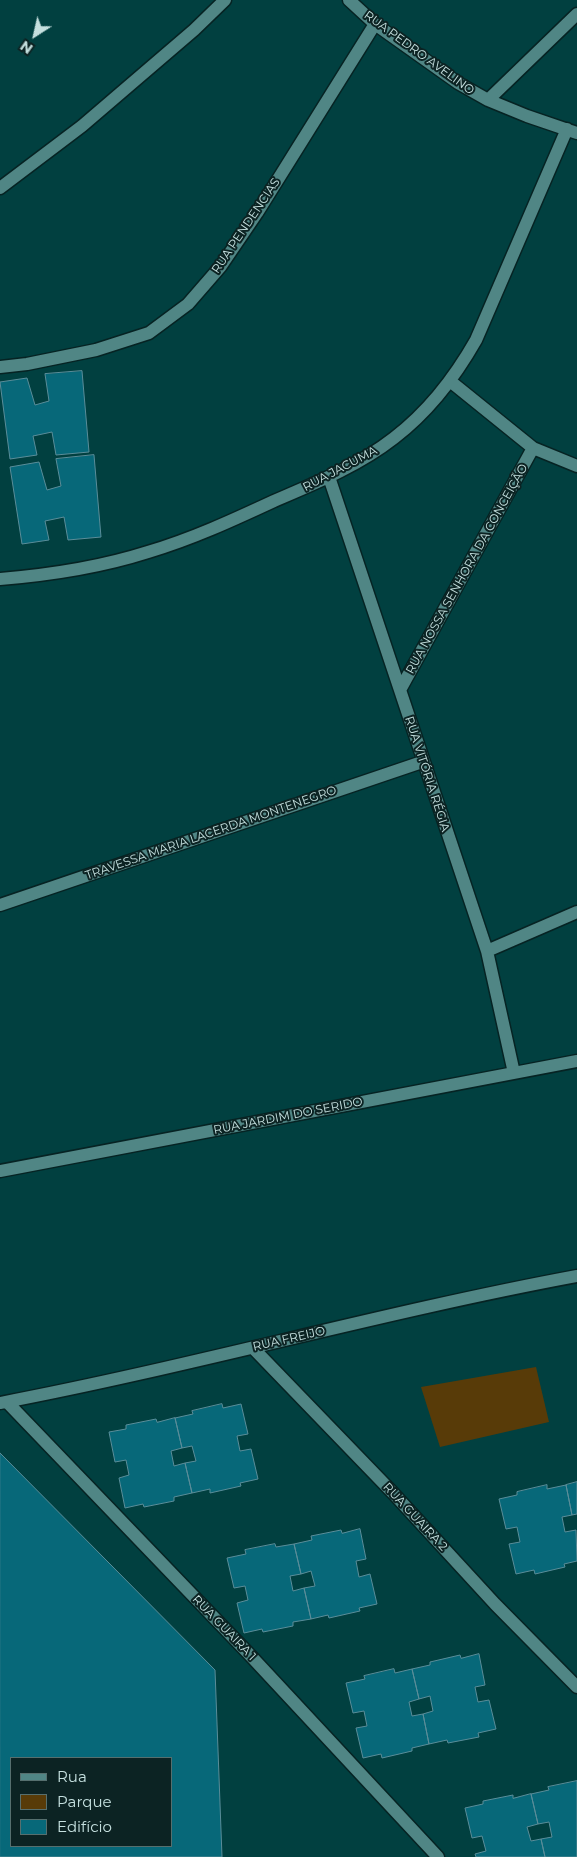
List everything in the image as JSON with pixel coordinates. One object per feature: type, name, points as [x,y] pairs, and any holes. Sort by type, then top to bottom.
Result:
[{"type":"street","points":[[0,188],[82,126],[194,30],[225,0]]},
{"type":"street","name":"RUA PEDRO AVELINO","points":[[349,0],[375,24],[458,83],[488,100],[527,116],[572,131]]},
{"type":"street","points":[[488,100],[577,14]]},
{"type":"street","name":"RUA PENDENCIAS","points":[[0,367],[27,364],[96,350],[149,332],[188,304],[221,266],[257,213],[375,24]]},
{"type":"street","name":"RUA JACUMA","points":[[0,579],[35,577],[86,567],[147,552],[204,532],[329,477],[365,458],[395,437],[423,411],[450,381],[476,340],[572,131]]},
{"type":"street","points":[[450,381],[533,448],[577,466]]},
{"type":"street","name":"RUA NOSSA SENHORA DA CONCEIÇÃO","points":[[400,690],[533,448]]},
{"type":"street","name":"RUA VITÓRIA RÉGIA","points":[[329,477],[422,762],[487,951],[514,1073]]},
{"type":"street","name":"TRAVESSA MARIA LACERDA MONTENEGRO","points":[[0,905],[422,762]]},
{"type":"street","points":[[487,951],[577,912]]},
{"type":"street","name":"RUA JARDIM DO SERIDO","points":[[0,1171],[577,1061]]},
{"type":"street","name":"RUA FREIJO","points":[[3,1402],[253,1348],[499,1290],[577,1276]]},
{"type":"street","name":"RUA GUAIRA 2","points":[[253,1348],[393,1493],[495,1604],[577,1687]]},
{"type":"street","name":"RUA GUAIRA 1","points":[[3,1402],[249,1654],[438,1857]]},
{"type":"green space","points":[[536,1367],[549,1422],[440,1447],[421,1387]]},
{"type":"building","points":[[82,371],[89,452],[56,455],[52,432],[33,436],[37,455],[10,459],[0,382],[27,378],[35,405],[49,401],[45,374]]},
{"type":"building","points":[[94,455],[101,537],[68,540],[64,517],[45,521],[49,540],[22,544],[10,467],[39,462],[47,490],[61,486],[56,459]]},
{"type":"building","points":[[222,1404],[223,1408],[241,1404],[248,1434],[237,1436],[240,1451],[251,1449],[258,1479],[240,1483],[241,1486],[210,1493],[210,1489],[192,1493],[185,1463],[196,1461],[192,1446],[182,1448],[175,1418],[193,1414],[192,1411]]},
{"type":"building","points":[[175,1418],[182,1448],[171,1451],[174,1466],[185,1463],[192,1493],[174,1497],[174,1501],[144,1507],[143,1504],[125,1508],[119,1478],[129,1475],[126,1460],[115,1462],[109,1432],[126,1429],[126,1425],[156,1419],[157,1422]]},
{"type":"building","points":[[0,1453],[215,1670],[222,1857],[0,1857]]},
{"type":"building","points":[[577,1482],[577,1514],[572,1515],[566,1485]]},
{"type":"building","points":[[547,1485],[547,1489],[566,1485],[572,1515],[562,1517],[565,1532],[576,1530],[577,1561],[564,1564],[565,1567],[535,1574],[534,1570],[516,1574],[509,1544],[520,1542],[517,1527],[506,1529],[499,1499],[517,1495],[517,1492]]},
{"type":"building","points":[[360,1529],[366,1559],[356,1561],[359,1577],[370,1574],[377,1604],[359,1608],[360,1611],[329,1618],[328,1615],[311,1619],[304,1588],[315,1586],[311,1571],[301,1574],[294,1544],[312,1540],[311,1536],[341,1530],[342,1533]]},
{"type":"building","points":[[275,1544],[276,1547],[294,1544],[301,1574],[290,1576],[293,1591],[304,1588],[311,1619],[293,1622],[293,1626],[263,1632],[262,1629],[244,1633],[237,1603],[248,1600],[245,1586],[234,1588],[227,1558],[246,1554],[245,1550]]},
{"type":"building","points":[[479,1654],[485,1685],[475,1687],[478,1702],[489,1700],[496,1729],[478,1733],[479,1737],[448,1743],[447,1740],[429,1744],[423,1714],[433,1711],[430,1696],[419,1699],[412,1669],[430,1665],[430,1662],[460,1655],[461,1658]]},
{"type":"building","points":[[394,1669],[395,1673],[412,1669],[419,1699],[409,1702],[412,1716],[423,1714],[429,1744],[412,1748],[412,1751],[382,1758],[381,1754],[363,1758],[356,1728],[367,1726],[364,1711],[353,1713],[346,1683],[365,1679],[364,1676]]},
{"type":"building","points":[[577,1781],[577,1857],[545,1857],[541,1839],[552,1837],[549,1822],[538,1824],[531,1794],[549,1790],[548,1787]]},
{"type":"building","points":[[531,1794],[538,1824],[527,1827],[531,1841],[541,1839],[545,1857],[476,1857],[475,1854],[486,1851],[482,1836],[472,1838],[465,1808],[483,1804],[483,1801],[513,1795],[513,1798]]}]
